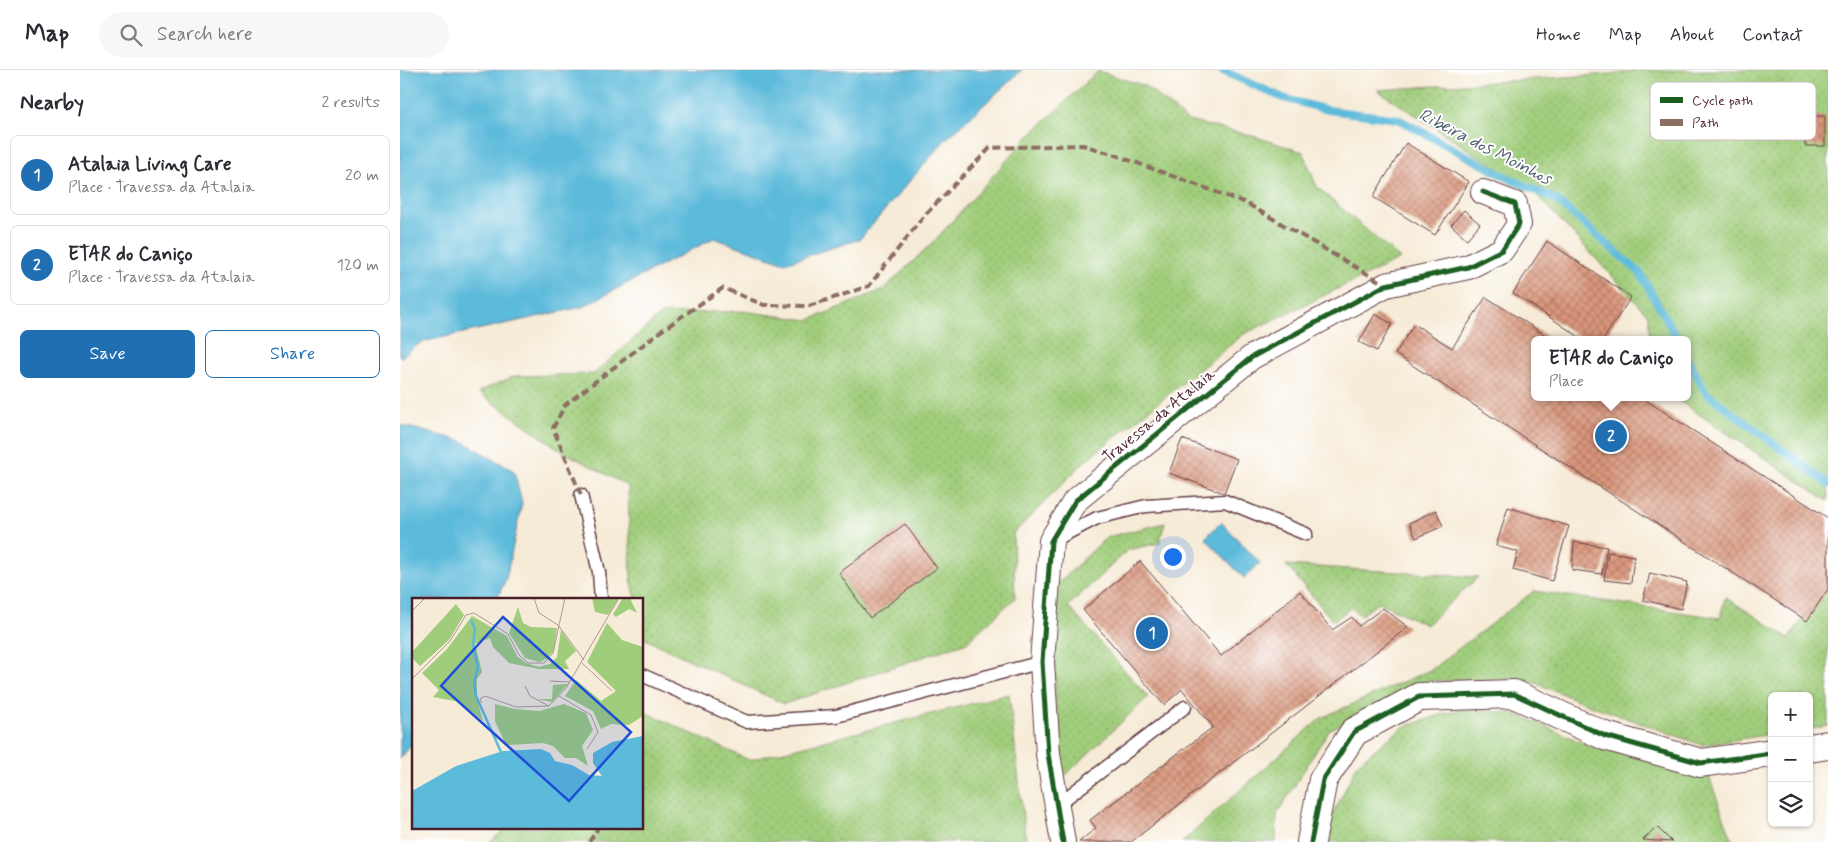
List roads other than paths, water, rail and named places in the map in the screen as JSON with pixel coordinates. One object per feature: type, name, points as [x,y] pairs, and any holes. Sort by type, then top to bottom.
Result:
[{"type":"street","name":"Travessa da Atalaia","points":[[1063,842],[1048,754],[1042,662],[1051,541],[1075,501],[1252,357],[1386,286],[1468,267],[1502,250],[1519,224],[1515,204],[1483,192]]},
{"type":"street","points":[[1311,842],[1323,780],[1354,732],[1419,697],[1514,694],[1605,736],[1701,763],[1768,754]]},
{"type":"street","points":[[1813,747],[1828,745]]},
{"type":"lane","points":[[581,495],[599,572],[601,598]]},
{"type":"lane","points":[[1051,541],[1097,518],[1146,506],[1225,501],[1306,534]]},
{"type":"lane","points":[[644,676],[747,722],[836,716],[1042,662]]},
{"type":"lane","points":[[1057,804],[1185,707]]},
{"type":"water","points":[[400,70],[1022,70],[945,140],[860,239],[785,263],[714,238],[582,307],[422,342],[400,358]]},
{"type":"water","points":[[400,425],[462,441],[514,471],[522,503],[506,579],[497,598],[412,598],[412,744],[400,759]]},
{"type":"water","points":[[1221,522],[1260,563],[1244,578],[1205,538]]},
{"type":"waterway","name":"Ribeira dos Moinhos","points":[[1221,70],[1283,98],[1328,110],[1398,119],[1506,177],[1556,200],[1640,273],[1676,336]]},
{"type":"waterway","name":"Ribeira dos Moinhos","points":[[1691,365],[1706,393],[1828,484]]},
{"type":"place","name":"ETAR do Caniço","points":[[1611,436]]},
{"type":"place","name":"Atalaia Living Care","points":[[1152,633]]}]
